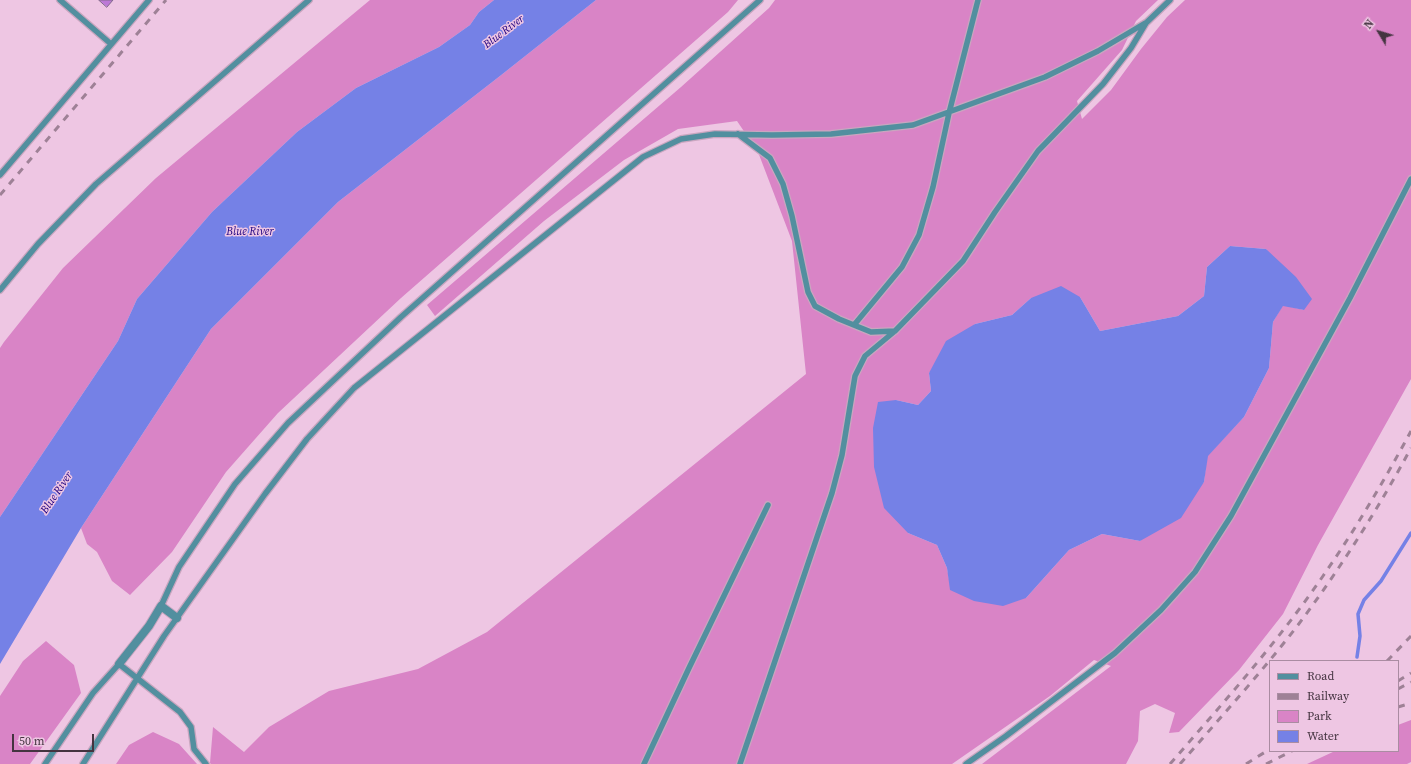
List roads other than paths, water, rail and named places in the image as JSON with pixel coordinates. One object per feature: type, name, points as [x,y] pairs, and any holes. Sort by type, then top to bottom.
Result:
[{"type":"street","points":[[119,664],[149,626],[161,606],[177,618]]},
{"type":"lane","points":[[60,0],[111,44]]},
{"type":"lane","points":[[0,175],[149,0]]},
{"type":"lane","points":[[0,290],[38,244],[96,184],[309,0]]},
{"type":"lane","points":[[161,606],[179,567],[235,484],[288,423],[401,317],[760,0]]},
{"type":"lane","points":[[854,325],[902,267],[919,235],[933,187],[949,113],[978,0]]},
{"type":"lane","points":[[83,764],[177,618],[265,494],[307,439],[354,388],[643,157],[681,139],[715,134],[831,134],[913,125],[1045,77],[1098,51],[1147,22],[1170,0]]},
{"type":"lane","points":[[740,764],[832,493],[842,455],[855,376],[865,356],[895,331],[963,261],[994,212],[1038,151],[1102,84],[1131,48],[1147,22]]},
{"type":"lane","points":[[738,134],[770,158],[783,184],[792,216],[808,292],[815,306],[839,319],[871,332],[895,331]]},
{"type":"lane","points":[[966,764],[1006,736],[1115,653],[1161,610],[1196,572],[1232,516],[1350,298],[1411,179]]},
{"type":"lane","points":[[644,764],[768,505]]},
{"type":"lane","points":[[46,764],[93,693],[119,664],[180,712],[191,727],[194,749],[206,764]]},
{"type":"water","name":"Blue River","points":[[494,0],[596,0],[338,202],[211,329],[81,528],[0,664],[0,517],[118,341],[137,299],[212,212],[297,132],[356,88],[439,47],[470,25],[479,12]]},
{"type":"water","points":[[1230,246],[1266,249],[1296,277],[1312,299],[1304,310],[1283,306],[1273,322],[1269,368],[1244,417],[1208,456],[1204,482],[1181,518],[1140,541],[1102,534],[1069,550],[1026,598],[1003,606],[974,601],[950,590],[947,568],[937,545],[908,533],[884,508],[874,467],[873,428],[878,402],[896,400],[918,405],[931,391],[929,373],[946,341],[975,324],[1012,315],[1031,298],[1061,286],[1080,297],[1100,331],[1178,316],[1204,296],[1207,267]]},
{"type":"waterway","points":[[1357,657],[1360,636],[1358,614],[1364,600],[1381,581],[1411,533]]},
{"type":"railway","points":[[0,195],[166,0]]},
{"type":"railway","points":[[1170,764],[1249,672],[1305,601],[1335,559],[1358,523],[1411,431]]},
{"type":"railway","points":[[1270,660],[1314,604],[1329,582],[1385,494],[1411,448]]},
{"type":"railway","points":[[1388,660],[1411,636]]},
{"type":"railway","points":[[1180,764],[1269,661]]},
{"type":"railway","points":[[1399,680],[1411,673]]},
{"type":"railway","points":[[1399,688],[1411,682]]},
{"type":"railway","points":[[1399,707],[1411,703]]},
{"type":"railway","points":[[1246,764],[1269,750]]},
{"type":"railway","points":[[1266,764],[1290,752]]}]
